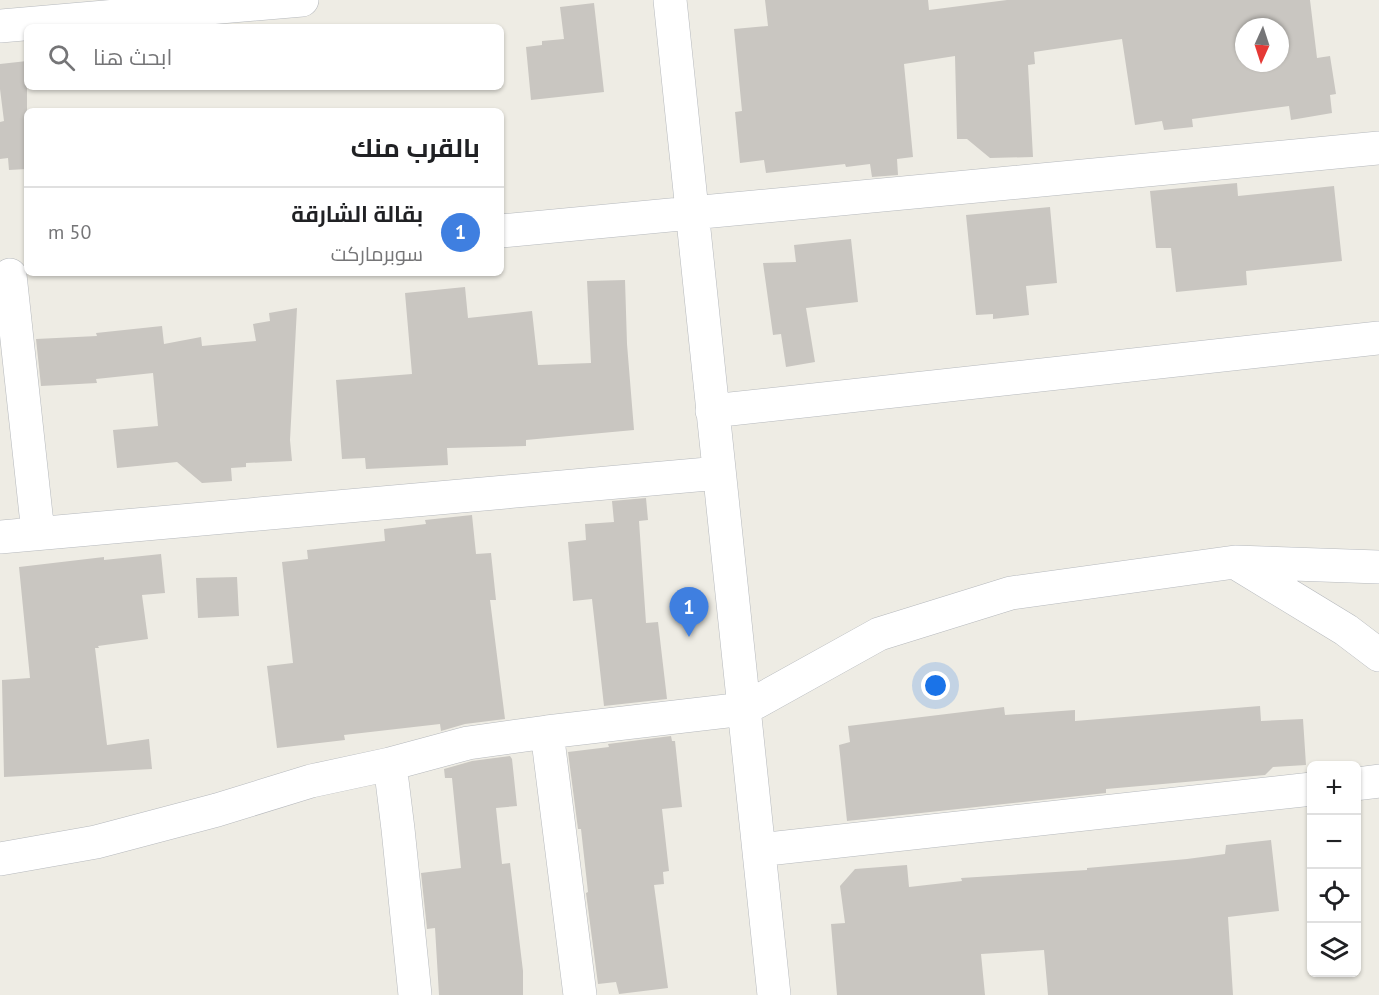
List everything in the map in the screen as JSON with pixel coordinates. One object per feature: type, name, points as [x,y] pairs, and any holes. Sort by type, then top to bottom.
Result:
[{"type":"street","points":[[0,26],[302,0]]},
{"type":"street","points":[[670,0],[774,995]]},
{"type":"street","points":[[504,231],[1379,148]]},
{"type":"street","points":[[14,275],[38,533]]},
{"type":"street","points":[[712,411],[1379,338]]},
{"type":"street","points":[[0,537],[719,473]]},
{"type":"street","points":[[1235,562],[1346,630],[1379,655]]},
{"type":"street","points":[[0,859],[96,842],[217,810],[312,781],[390,764],[468,743],[744,709],[879,634],[1011,593],[1235,562],[1379,567]]},
{"type":"street","points":[[547,732],[580,995]]},
{"type":"street","points":[[390,764],[415,995]]},
{"type":"street","points":[[1361,783],[1379,781]]},
{"type":"street","points":[[759,850],[1307,789]]},
{"type":"building","points":[[765,0],[928,0],[929,10],[1007,0],[1310,0],[1317,58],[1330,56],[1336,94],[1330,95],[1332,113],[1291,120],[1289,106],[1192,119],[1193,127],[1164,130],[1162,121],[1135,125],[1122,39],[1034,52],[1035,64],[1028,65],[1033,157],[990,158],[967,139],[957,139],[955,56],[904,64],[913,157],[897,159],[898,175],[872,177],[870,164],[846,167],[845,164],[766,173],[764,160],[740,163],[735,112],[742,111],[734,29],[768,26]]},
{"type":"building","points":[[594,3],[604,92],[531,100],[526,47],[542,45],[542,41],[564,39],[560,7]]},
{"type":"building","points":[[24,61],[24,90],[27,90],[27,108],[24,108],[24,169],[9,170],[8,158],[0,159],[0,122],[4,121],[0,64]]},
{"type":"building","points":[[1237,183],[1238,196],[1334,186],[1342,261],[1246,271],[1247,285],[1176,292],[1171,248],[1156,248],[1150,191]]},
{"type":"building","points":[[1050,207],[1057,283],[1026,286],[1029,315],[993,319],[993,314],[976,315],[966,215]]},
{"type":"building","points":[[851,239],[858,302],[806,308],[815,362],[786,367],[781,334],[773,335],[763,263],[796,262],[794,245]]},
{"type":"building","points":[[625,280],[627,344],[634,430],[526,440],[526,446],[447,448],[448,465],[366,469],[365,458],[342,459],[336,380],[412,374],[405,293],[465,287],[468,318],[532,311],[538,365],[591,363],[587,281]]},
{"type":"building","points":[[297,308],[290,440],[292,461],[246,463],[246,467],[231,468],[232,481],[202,483],[177,462],[117,468],[113,430],[158,426],[153,373],[96,379],[97,383],[41,386],[36,339],[97,336],[96,333],[162,326],[164,344],[201,337],[202,346],[256,341],[253,324],[270,321],[269,313]]},
{"type":"building","points":[[646,498],[648,520],[639,521],[646,623],[658,622],[667,699],[604,706],[592,599],[573,601],[568,542],[586,540],[585,524],[614,522],[612,501]]},
{"type":"building","points":[[472,515],[476,554],[491,553],[496,600],[490,600],[505,719],[465,724],[441,731],[440,724],[344,735],[345,740],[277,748],[267,666],[293,663],[282,562],[308,559],[307,550],[385,541],[384,529],[426,524],[425,520]]},
{"type":"building","points":[[161,554],[165,593],[142,595],[148,639],[95,648],[107,745],[149,739],[152,769],[4,777],[2,680],[30,678],[19,567],[104,557],[104,560]]},
{"type":"building","points":[[237,577],[239,616],[198,618],[196,578]]},
{"type":"building","points":[[1260,706],[1261,721],[1303,719],[1306,765],[1273,767],[1265,775],[1106,789],[1106,793],[847,821],[839,745],[850,742],[848,726],[1004,707],[1005,715],[1075,710],[1075,721]]},
{"type":"building","points":[[671,736],[672,741],[675,741],[682,807],[662,809],[669,871],[663,872],[664,884],[654,885],[668,988],[619,994],[616,982],[598,984],[586,893],[588,892],[581,829],[578,829],[568,752]]},
{"type":"building","points":[[510,756],[517,806],[496,808],[502,864],[510,863],[523,971],[523,995],[439,995],[435,928],[427,929],[421,873],[461,868],[452,778],[445,778],[444,769],[472,761]]},
{"type":"building","points":[[1271,840],[1279,911],[1228,917],[1233,995],[1048,995],[1044,950],[981,954],[985,995],[837,995],[831,924],[845,923],[840,886],[855,869],[907,865],[909,887],[962,881],[961,878],[1087,870],[1087,868],[1187,859],[1225,854],[1226,845]]},
{"type":"place","name":"بقالة الشارقة","points":[[689,637]]}]
